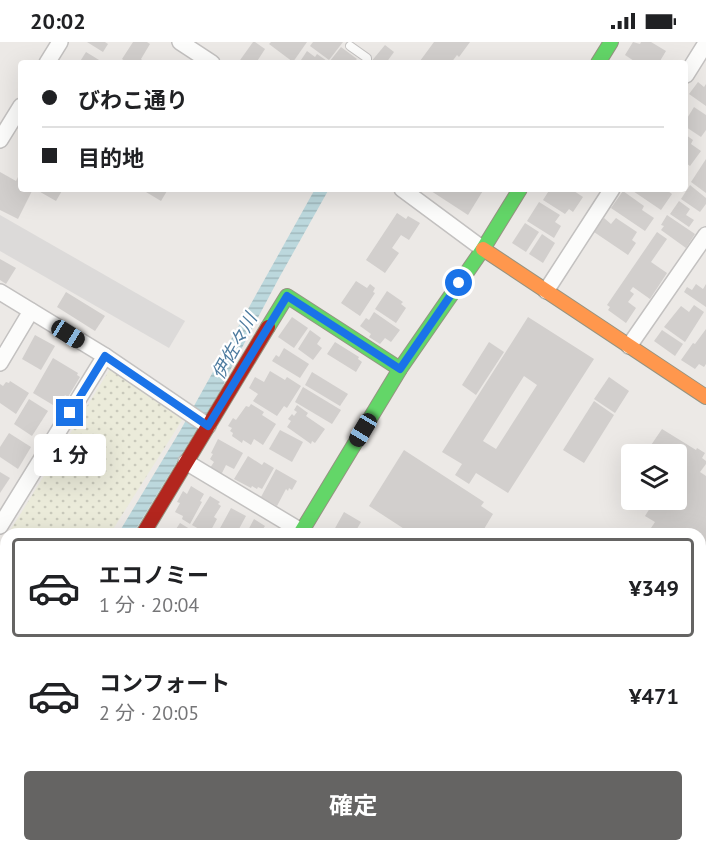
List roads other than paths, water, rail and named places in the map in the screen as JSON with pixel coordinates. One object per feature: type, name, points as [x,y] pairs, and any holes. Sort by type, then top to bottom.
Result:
[{"type":"street","points":[[49,60],[60,42]]},
{"type":"street","points":[[180,42],[207,60]]},
{"type":"street","points":[[600,60],[611,42]]},
{"type":"street","points":[[688,72],[706,43]]},
{"type":"street","points":[[0,140],[18,111]]},
{"type":"street","points":[[406,192],[483,249],[705,395]]},
{"type":"street","points":[[305,528],[400,369],[483,249],[518,192]]},
{"type":"street","points":[[546,291],[610,192]]},
{"type":"street","points":[[629,346],[706,235]]},
{"type":"street","points":[[0,292],[105,356],[206,425]]},
{"type":"street","points":[[147,528],[206,425],[287,296],[400,369]]},
{"type":"street","points":[[0,363],[31,311]]},
{"type":"street","points":[[0,526],[105,356]]},
{"type":"street","points":[[186,462],[294,528]]},
{"type":"lane","points":[[350,46],[367,60]]},
{"type":"water","name":"伊佐々川","points":[[313,192],[327,192],[279,278],[222,388],[137,528],[122,528],[180,431]]}]
